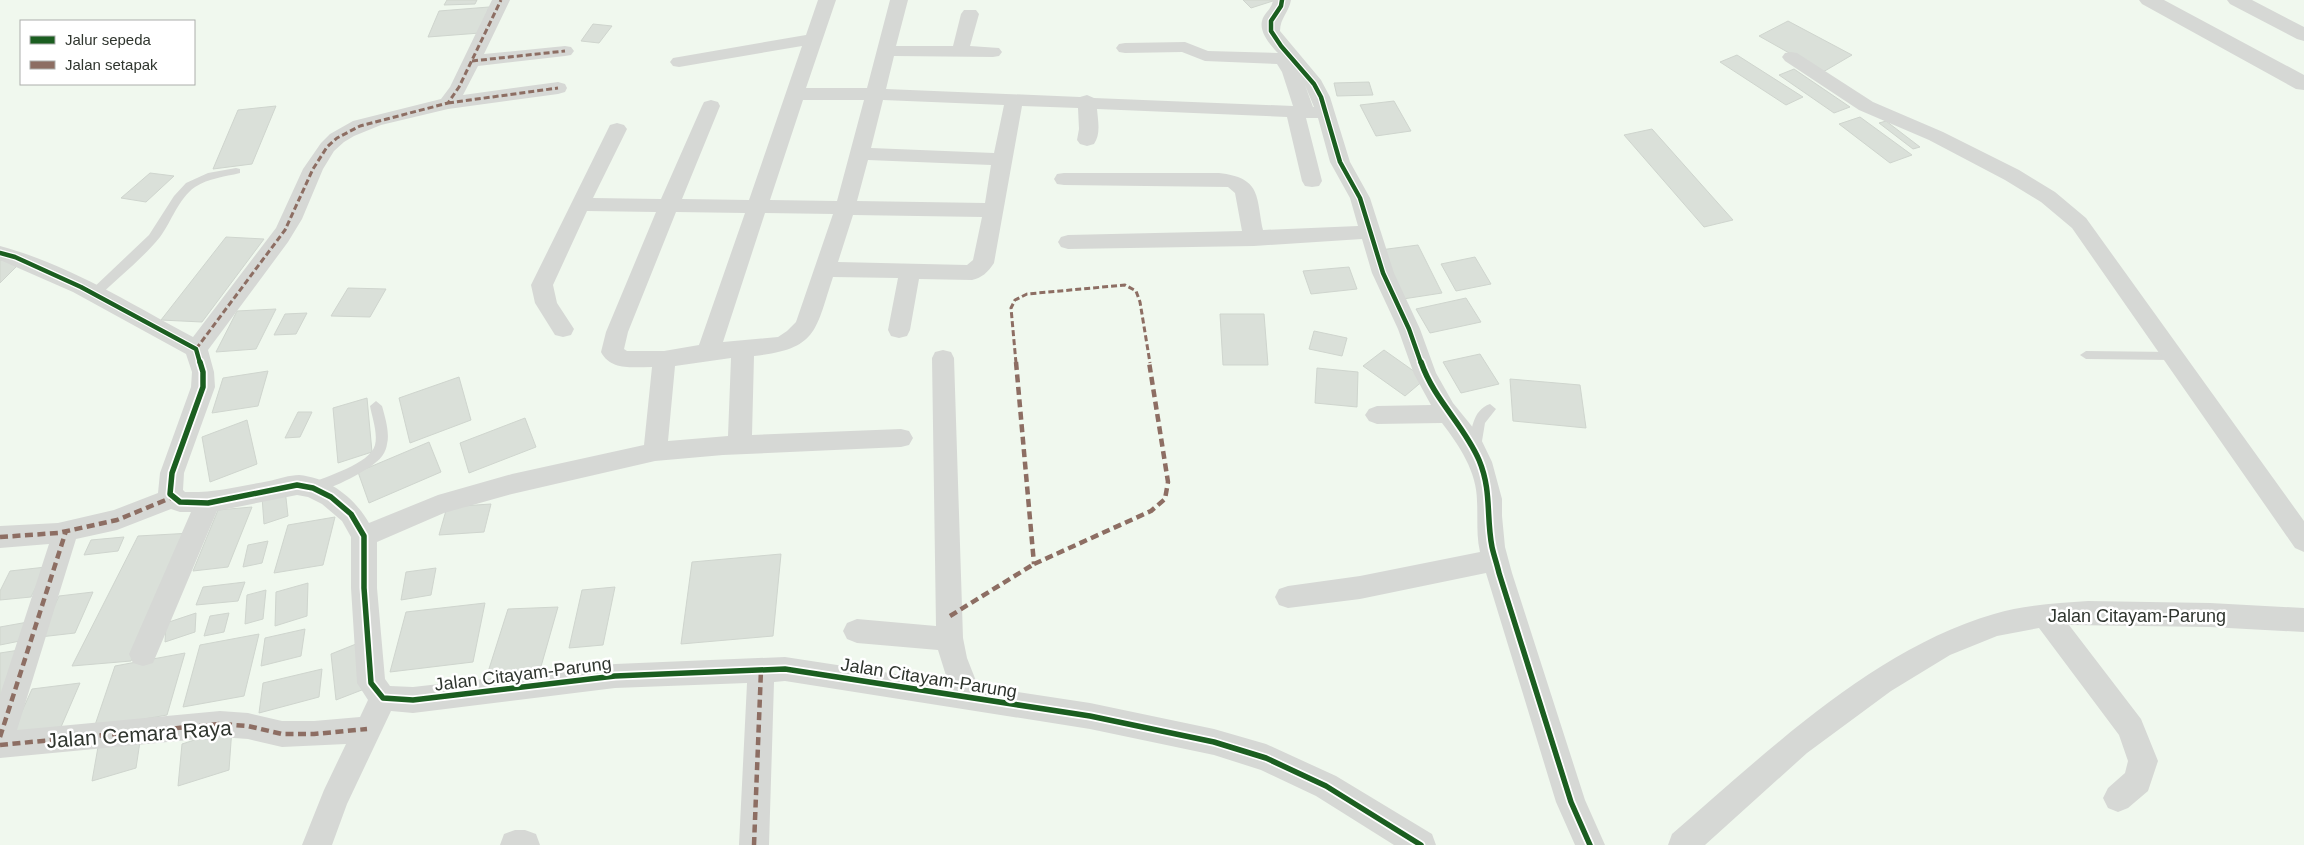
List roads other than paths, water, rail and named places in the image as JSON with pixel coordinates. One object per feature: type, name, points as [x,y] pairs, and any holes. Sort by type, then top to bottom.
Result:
[{"type":"highway","points":[[2149,0],[2304,84]]},
{"type":"highway","points":[[2237,0],[2304,35]]},
{"type":"street","points":[[448,103],[472,61],[501,0]]},
{"type":"street","points":[[708,352],[827,0]]},
{"type":"street","points":[[711,106],[617,332],[612,352],[623,359],[664,359],[708,352],[780,345],[791,342],[798,335],[806,324],[845,209],[861,154],[899,0]]},
{"type":"street","points":[[1282,0],[1281,6],[1271,21],[1271,30],[1281,46],[1314,84],[1309,112],[1312,180]]},
{"type":"street","points":[[960,52],[970,14]]},
{"type":"street","points":[[679,62],[813,39]]},
{"type":"street","points":[[1125,48],[1185,47],[1193,53],[1205,56],[1270,57],[1283,60],[1309,112],[1360,198],[1383,272],[1409,329],[1425,374],[1449,414],[1475,450],[1490,499],[1489,516],[1496,560],[1568,793],[1590,845]]},
{"type":"street","points":[[472,61],[565,51]]},
{"type":"street","points":[[886,51],[994,52]]},
{"type":"street","points":[[1791,57],[1866,106],[1936,136],[2012,175],[2048,197],[2079,223],[2304,541]]},
{"type":"street","points":[[196,349],[274,246],[296,211],[306,183],[318,162],[336,139],[350,130],[374,122],[448,103],[558,88]]},
{"type":"street","points":[[794,94],[875,94],[1014,101],[1087,101],[1309,112]]},
{"type":"street","points":[[824,269],[972,273],[983,264],[1014,101]]},
{"type":"street","points":[[1087,101],[1089,129],[1087,140]]},
{"type":"street","points":[[563,330],[541,293],[542,285],[617,129]]},
{"type":"street","points":[[861,154],[979,157],[1002,160]]},
{"type":"street","points":[[1064,179],[1200,178],[1234,181],[1245,190],[1254,239]]},
{"type":"street","points":[[580,204],[994,210]]},
{"type":"street","points":[[1068,242],[1132,243],[1254,239],[1369,232]]},
{"type":"street","points":[[0,253],[14,257],[94,294],[196,349],[203,372],[203,387],[172,473],[170,494],[180,502],[208,503],[297,485],[313,488],[331,497],[351,514],[364,536],[364,588],[371,683],[383,698],[334,800],[316,845]]},
{"type":"street","points":[[899,330],[910,272]]},
{"type":"street","points":[[740,445],[743,349]]},
{"type":"street","points":[[943,358],[949,639],[955,668],[970,698]]},
{"type":"street","points":[[655,452],[664,359]]},
{"type":"street","points":[[1377,415],[1449,414]]},
{"type":"street","points":[[364,536],[453,501],[553,474],[655,452],[740,445],[901,438]]},
{"type":"street","points":[[0,537],[66,531],[117,520],[174,497]]},
{"type":"street","points":[[143,654],[208,503]]},
{"type":"street","points":[[0,736],[32,642],[66,531]]},
{"type":"street","points":[[1288,597],[1359,588],[1438,570],[1496,560]]},
{"type":"street","name":"Jalan Citayam-Parung","points":[[1683,845],[1797,744],[1881,682],[1940,647],[1995,625],[2045,615],[2088,613],[2210,615],[2304,620]]},
{"type":"street","points":[[2045,615],[2132,728],[2144,761],[2138,781],[2118,798]]},
{"type":"street","points":[[857,631],[949,639]]},
{"type":"street","name":"Jalan Citayam-Parung","points":[[383,698],[413,700],[615,676],[785,669],[1090,716],[1214,742],[1258,756],[1326,786],[1421,845]]},
{"type":"street","points":[[754,845],[760,670]]},
{"type":"street","name":"Jalan Cemara Raya","points":[[0,745],[220,724],[248,726],[282,734],[314,734],[367,729]]},
{"type":"street","points":[[515,845],[525,845]]},
{"type":"lane","points":[[94,294],[137,256],[155,236],[179,197],[187,188],[198,180],[210,175],[236,171]]},
{"type":"lane","points":[[2086,354],[2172,356]]},
{"type":"lane","points":[[313,488],[364,465],[375,456],[381,445],[376,406]]},
{"type":"lane","points":[[1475,450],[1475,438],[1479,422],[1490,409]]}]
